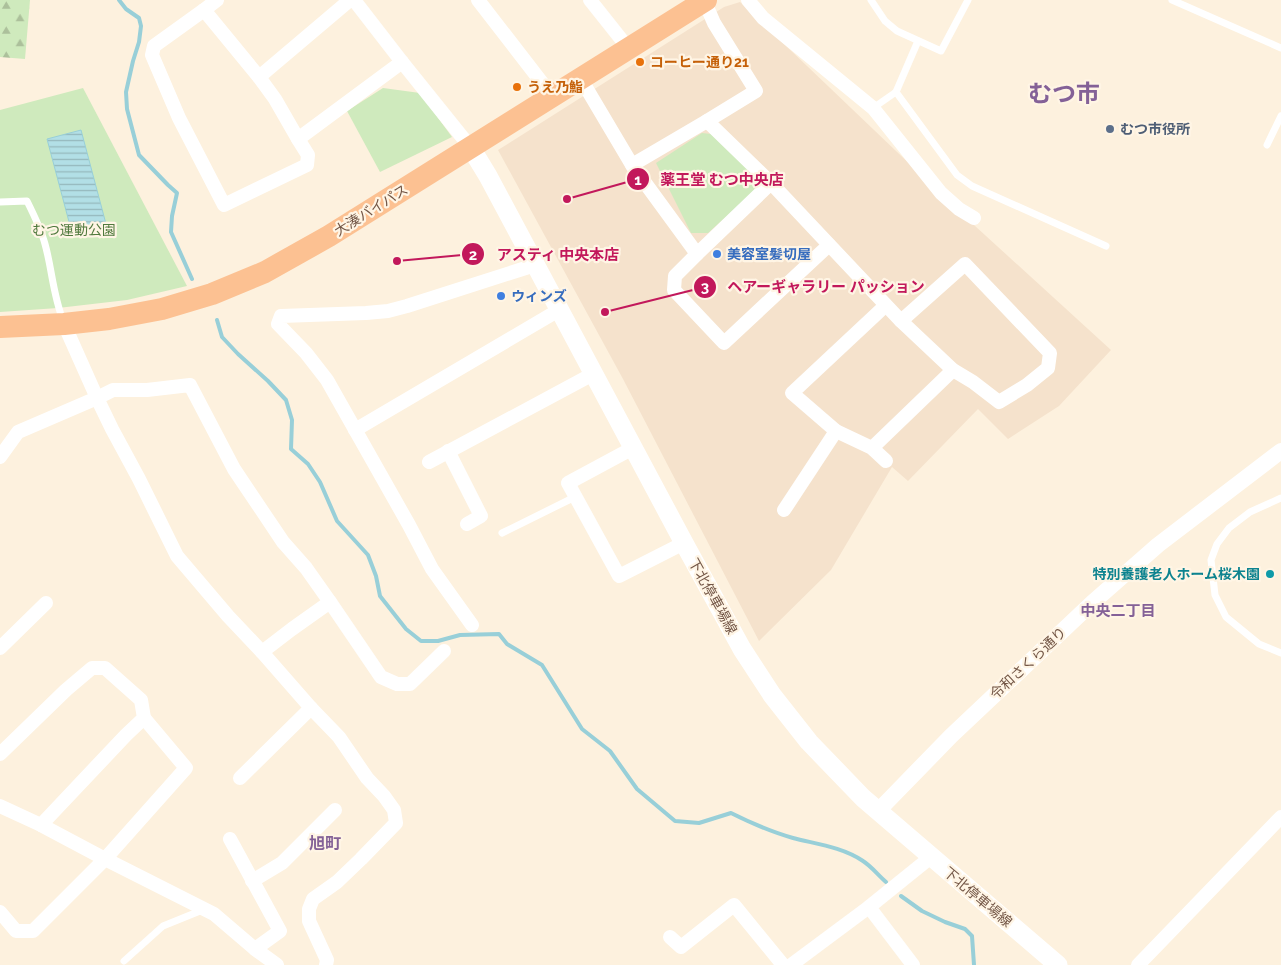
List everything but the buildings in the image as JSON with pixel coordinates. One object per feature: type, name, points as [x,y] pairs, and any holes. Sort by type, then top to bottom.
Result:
[{"type":"highway","name":"大湊バイパス","points":[[0,327],[64,324],[110,319],[162,309],[212,294],[265,272],[329,236],[705,0]]},
{"type":"main road","name":"下北停車場線","points":[[471,148],[488,176],[742,650],[772,694],[809,742],[863,798],[1058,965]]},
{"type":"street","points":[[204,10],[275,99],[308,155],[307,165],[224,205],[179,118],[152,55],[154,46],[217,0]]},
{"type":"street","points":[[259,77],[352,0],[471,148]]},
{"type":"street","points":[[478,0],[553,96]]},
{"type":"street","points":[[590,0],[628,49]]},
{"type":"street","points":[[632,165],[756,91],[714,23],[705,0]]},
{"type":"street","points":[[748,0],[763,18],[873,108],[941,193],[958,209],[974,218]]},
{"type":"street","points":[[298,139],[402,62]]},
{"type":"street","points":[[581,79],[632,165],[697,254]]},
{"type":"street","points":[[707,121],[771,183],[885,306],[953,370],[973,382],[999,402],[1027,385],[1048,368],[1050,352],[965,264],[901,321]]},
{"type":"street","points":[[771,183],[675,276],[674,290],[724,343],[829,245]]},
{"type":"street","points":[[472,624],[432,569],[327,380],[306,352],[278,324],[281,316],[358,314],[388,311],[535,265]]},
{"type":"street","points":[[885,306],[792,394],[836,431],[872,448],[886,461]]},
{"type":"street","points":[[355,430],[559,310]]},
{"type":"street","points":[[64,324],[112,429],[177,556],[228,616],[311,708],[339,736],[367,778],[394,810],[396,823],[336,882],[313,899],[309,909],[309,922],[327,960],[326,965]]},
{"type":"street","points":[[872,448],[953,370]]},
{"type":"street","points":[[428,462],[593,374]]},
{"type":"street","points":[[0,457],[18,432],[113,390],[147,390],[190,385],[234,469],[283,542],[306,568],[381,677],[396,684],[410,684],[444,651]]},
{"type":"street","points":[[784,510],[836,431]]},
{"type":"street","points":[[633,448],[568,483],[619,576],[684,544]]},
{"type":"street","points":[[448,451],[481,516],[466,524]]},
{"type":"street","name":"令和さくら通り","points":[[878,811],[951,736],[1092,603],[1158,545],[1281,451]]},
{"type":"street","points":[[262,652],[330,602]]},
{"type":"street","points":[[0,648],[46,603]]},
{"type":"street","points":[[0,754],[66,690],[92,668],[105,668],[141,700],[144,718],[186,768],[105,859],[33,931],[16,931],[0,912]]},
{"type":"street","points":[[240,778],[311,708]]},
{"type":"street","points":[[41,825],[144,718]]},
{"type":"street","points":[[0,806],[41,825],[214,914],[255,949],[278,965]]},
{"type":"street","points":[[252,880],[282,863],[335,810]]},
{"type":"street","points":[[1138,965],[1281,816]]},
{"type":"street","points":[[230,839],[280,931],[255,949]]},
{"type":"street","points":[[791,965],[931,858]]},
{"type":"street","points":[[670,937],[681,947],[734,905],[782,965]]},
{"type":"street","points":[[869,907],[913,965]]},
{"type":"lane","points":[[872,0],[885,21],[897,32],[941,51],[968,0]]},
{"type":"lane","points":[[1172,0],[1281,48]]},
{"type":"lane","points":[[1190,8],[1194,0]]},
{"type":"lane","points":[[873,108],[896,92],[918,41]]},
{"type":"lane","points":[[896,92],[957,175],[972,186],[1106,246]]},
{"type":"lane","points":[[1268,145],[1281,116]]},
{"type":"lane","points":[[0,202],[27,201],[45,244],[58,308],[64,324]]},
{"type":"lane","points":[[502,533],[576,497]]},
{"type":"lane","points":[[1281,498],[1250,512],[1229,528],[1218,544],[1211,560],[1215,595],[1226,617],[1259,644],[1281,653]]},
{"type":"lane","points":[[124,961],[163,926],[205,909]]},
{"type":"shaded area","points":[[740,2],[963,215],[1111,350],[1059,406],[1008,439],[978,409],[908,481],[892,467],[831,570],[759,641],[623,379],[498,150],[724,7]]},
{"type":"green space","points":[[0,0],[30,0],[25,59],[0,57]]},
{"type":"green space","name":"むつ運動公園","points":[[83,88],[187,286],[127,300],[0,312],[0,110]]},
{"type":"green space","points":[[383,88],[420,93],[452,137],[380,172],[347,111]]},
{"type":"green space","points":[[702,133],[711,134],[756,177],[756,190],[708,233],[691,233],[656,163]]},
{"type":"water","points":[[81,130],[106,224],[72,233],[47,139]]},
{"type":"waterway","points":[[119,0],[126,9],[139,18],[141,26],[139,42],[126,92],[127,109],[139,155],[177,193],[171,232],[192,279]]},
{"type":"waterway","points":[[217,320],[222,337],[286,400],[292,420],[291,449],[308,464],[320,482],[337,521],[368,555],[376,576],[380,596],[406,629],[421,641],[438,641],[460,635],[499,634],[507,644],[542,665],[582,729],[610,751],[637,789],[675,821],[699,823],[731,813],[777,833],[829,846],[855,856],[866,863],[886,882]]},
{"type":"waterway","points":[[901,896],[922,911],[965,929],[972,936],[974,965]]},
{"type":"place","name":"コーヒー通り21","points":[[640,62]]},
{"type":"place","name":"うえ乃鮨","points":[[517,87]]},
{"type":"place","name":"むつ市役所","points":[[1110,129]]},
{"type":"place","name":"薬王堂 むつ中央店","points":[[567,199]]},
{"type":"place","name":"美容室髪切屋","points":[[717,254]]},
{"type":"place","name":"アスティ 中央本店","points":[[397,261]]},
{"type":"place","name":"ウィンズ","points":[[501,296]]},
{"type":"place","name":"ヘアーギャラリー パッション","points":[[605,312]]},
{"type":"place","name":"特別養護老人ホーム桜木園","points":[[1270,574]]},
{"type":"district","name":"むつ市","points":[[1064,94]]},
{"type":"district","name":"中央二丁目","points":[[1118,611]]},
{"type":"district","name":"旭町","points":[[325,843]]}]
